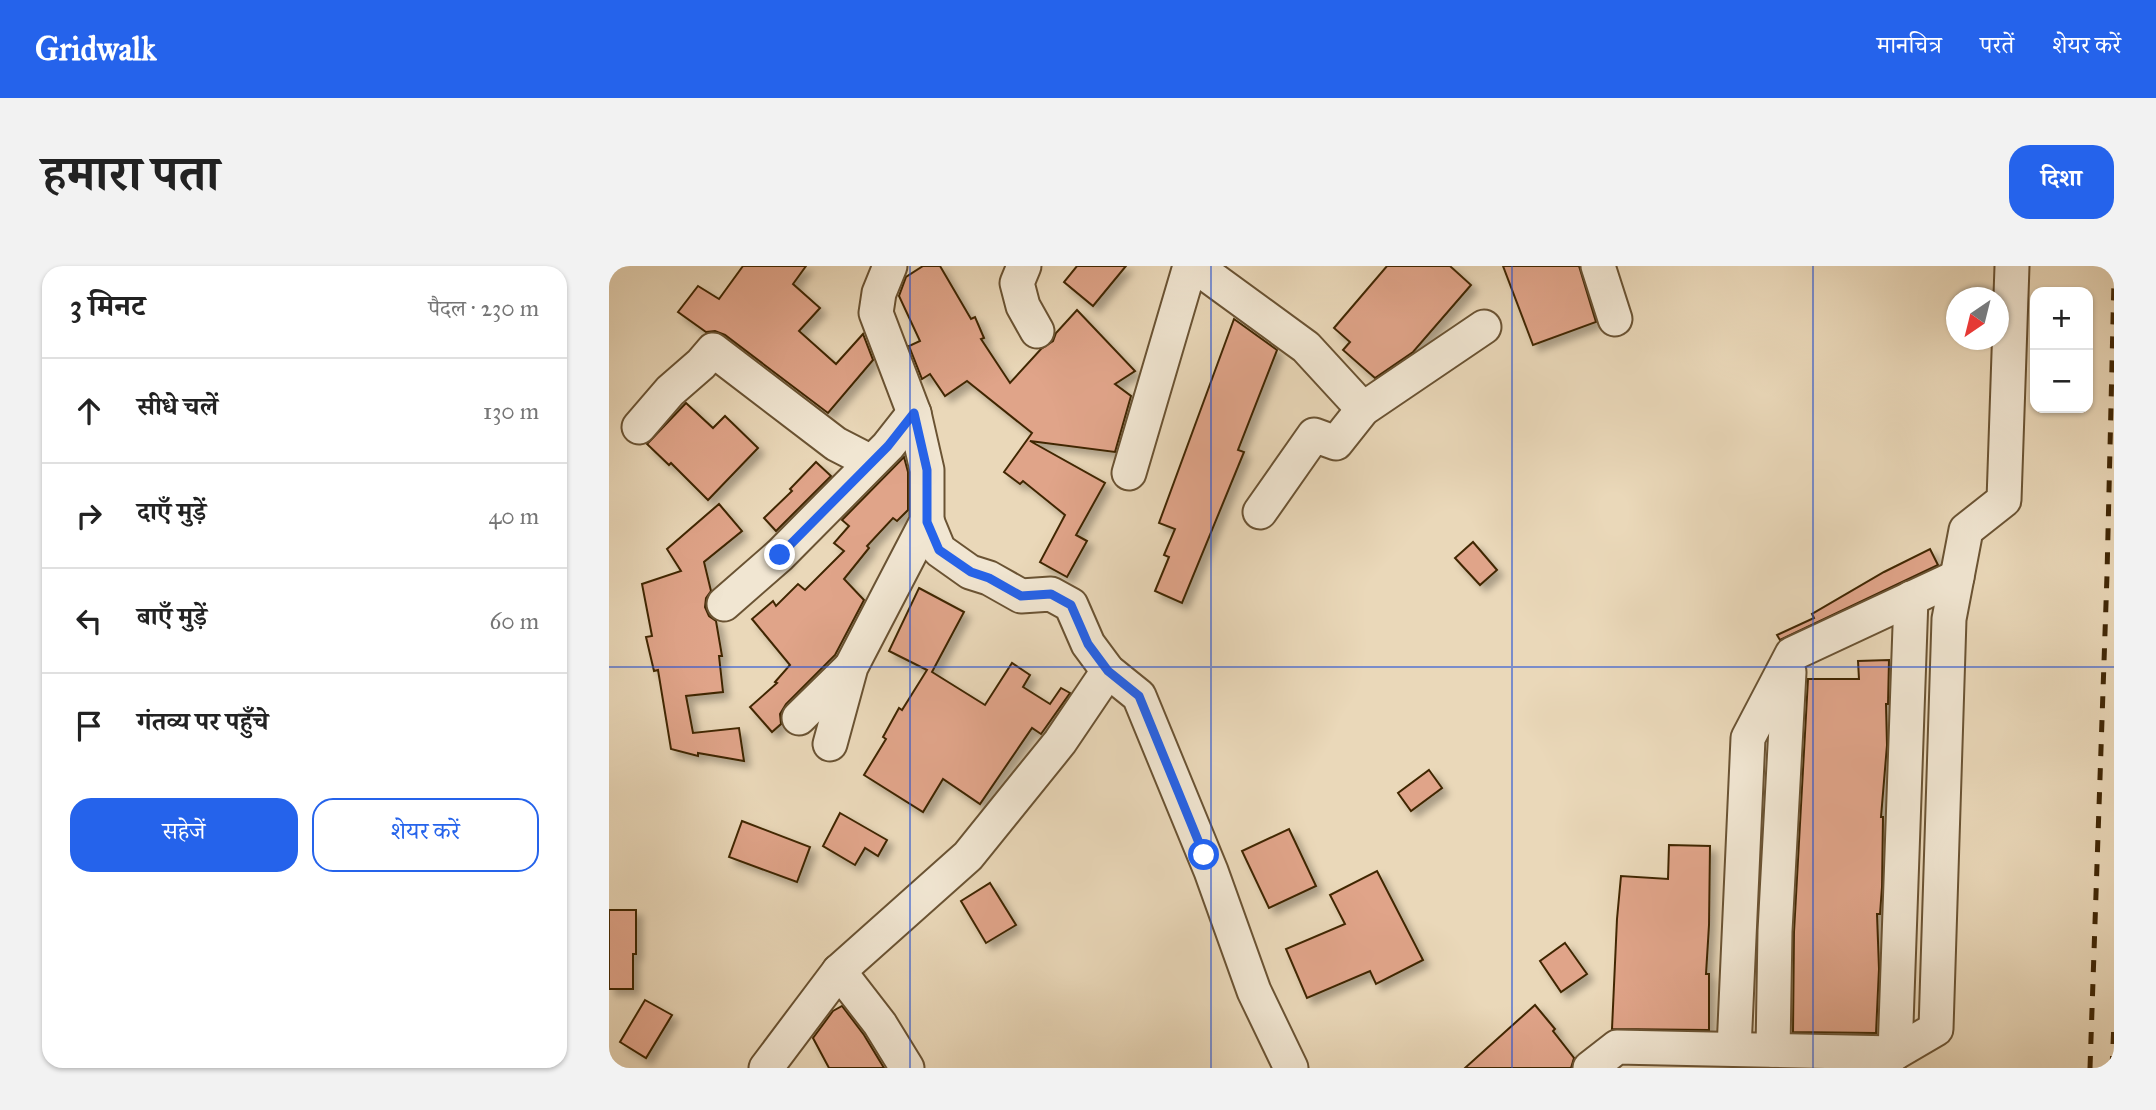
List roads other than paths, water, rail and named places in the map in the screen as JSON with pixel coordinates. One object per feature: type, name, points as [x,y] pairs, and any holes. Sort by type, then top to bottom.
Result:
[{"type":"street","points":[[890,266],[879,293],[876,313],[914,413],[927,470],[927,522],[939,550],[971,572],[989,578],[1021,596],[1051,594],[1071,605],[1088,644],[1108,671],[1139,696],[1211,871],[1254,991],[1291,1068]]},
{"type":"street","points":[[1024,266],[1017,283],[1023,306],[1037,331]]},
{"type":"street","points":[[1129,472],[1193,266],[1306,347],[1363,409]]},
{"type":"street","points":[[1598,266],[1615,319]]},
{"type":"street","points":[[1590,1068],[1626,1058],[1734,1049],[1773,1050],[1883,1061],[1936,1029],[1949,619],[1966,530],[2004,500],[2012,266]]},
{"type":"street","points":[[1260,512],[1314,435],[1336,443],[1363,409],[1484,327]]},
{"type":"street","points":[[639,427],[670,391],[702,364],[713,350],[836,444],[871,462]]},
{"type":"street","points":[[724,604],[780,555],[888,446],[914,413]]},
{"type":"street","points":[[830,744],[851,667],[927,522]]},
{"type":"street","points":[[1734,1049],[1748,738],[1792,654],[1957,577]]},
{"type":"street","points":[[1883,1061],[1911,598]]},
{"type":"street","points":[[1773,1050],[1775,931],[1792,654]]},
{"type":"street","points":[[799,718],[851,667]]},
{"type":"street","points":[[766,1068],[839,971],[968,856],[1060,742],[1108,671]]},
{"type":"street","points":[[839,971],[880,1024],[907,1068]]},
{"type":"railway","points":[[2090,1068],[2114,279]]},
{"type":"railway","points":[[2112,1068],[2114,1022]]}]
